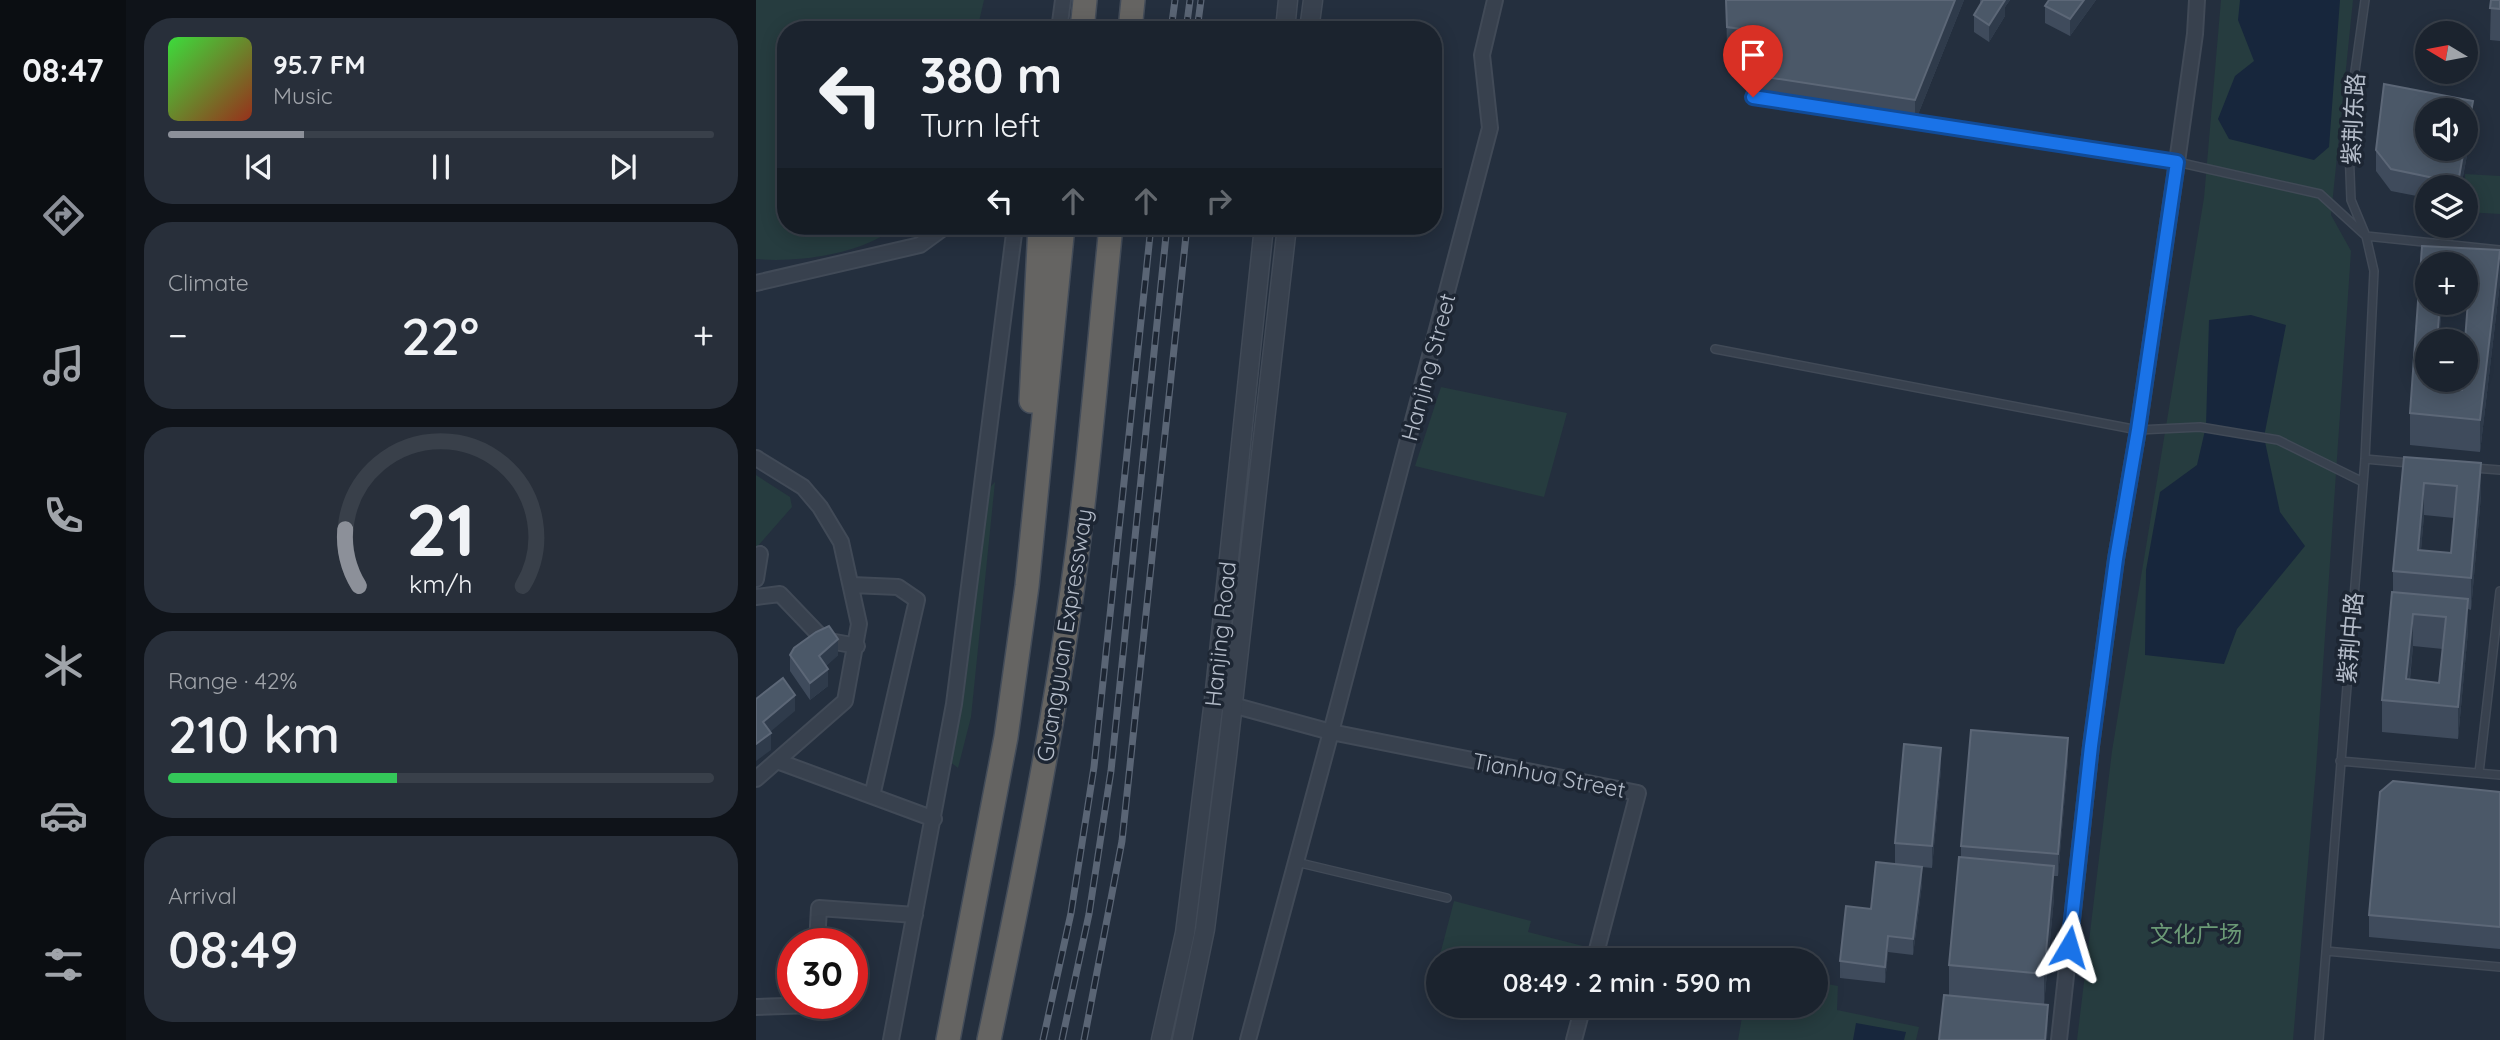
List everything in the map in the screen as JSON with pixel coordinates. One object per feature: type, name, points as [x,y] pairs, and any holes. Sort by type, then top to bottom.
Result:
[{"type":"highway","points":[[1083,21],[1085,0]]},
{"type":"highway","points":[[1131,21],[1133,0]]},
{"type":"highway","points":[[1027,586],[1026,496],[1040,235]]},
{"type":"highway","name":"Guangyuan Expressway","points":[[948,1040],[1006,737],[1027,586],[1062,235]]},
{"type":"highway","name":"Guangyuan Expressway","points":[[989,1040],[1041,781],[1069,611],[1085,496],[1110,235]]},
{"type":"street","points":[[1060,21],[1063,0]]},
{"type":"street","points":[[1286,21],[1288,0]]},
{"type":"street","points":[[1310,21],[1312,0]]},
{"type":"street","name":"Hanjing Street","points":[[1331,732],[1490,128],[1482,55],[1495,0]]},
{"type":"street","points":[[2059,1040],[2091,746],[2116,559],[2138,430],[2177,162],[2195,34],[2197,0]]},
{"type":"street","points":[[756,283],[920,245],[934,235]]},
{"type":"street","points":[[891,1040],[954,704],[1014,235]]},
{"type":"street","name":"Hanjing Road","points":[[1161,1040],[1185,933],[1214,700],[1263,235]]},
{"type":"street","name":"Hanjing Road","points":[[1182,1040],[1205,929],[1286,235]]},
{"type":"street","points":[[756,458],[803,487],[820,507],[841,542],[859,624],[845,701],[756,779]]},
{"type":"street","points":[[756,579],[760,554]]},
{"type":"street","points":[[852,584],[898,587],[917,600],[872,796]]},
{"type":"street","points":[[756,597],[780,594],[824,640],[857,646]]},
{"type":"street","name":"Tianhua Street","points":[[1214,700],[1331,732],[1638,793],[1597,948]]},
{"type":"street","points":[[1248,1040],[1331,732]]},
{"type":"street","points":[[777,761],[934,819]]},
{"type":"street","points":[[818,928],[819,908],[915,915]]},
{"type":"street","points":[[756,1007],[777,1006]]},
{"type":"street","points":[[1574,1040],[1580,1018]]},
{"type":"lane","name":"紫荆东路","points":[[2365,0],[2348,121],[2351,200],[2366,236]]},
{"type":"lane","points":[[1753,97],[1780,101]]},
{"type":"lane","points":[[1902,120],[2177,162],[2320,194],[2366,236],[2500,250]]},
{"type":"lane","name":"紫荆中路","points":[[2319,1040],[2365,459],[2374,271],[2366,236]]},
{"type":"lane","points":[[1715,349],[2138,430],[2200,427],[2278,440],[2363,482]]},
{"type":"lane","points":[[2365,459],[2419,464]]},
{"type":"lane","points":[[2459,467],[2500,470]]},
{"type":"lane","points":[[2479,774],[2500,592]]},
{"type":"lane","points":[[2340,761],[2500,775]]},
{"type":"lane","points":[[1296,862],[1447,898]]},
{"type":"lane","points":[[2326,951],[2500,967]]},
{"type":"green space","points":[[756,0],[984,0],[979,21],[777,21],[777,235],[884,235],[849,250],[810,258],[756,259]]},
{"type":"green space","name":"文化广场","points":[[2221,0],[2353,0],[2331,215],[2351,251],[2316,769],[2293,1040],[2077,1040],[2112,751],[2204,198]]},
{"type":"green space","points":[[2465,174],[2500,176],[2500,214],[2478,213],[2478,175]]},
{"type":"green space","points":[[1441,387],[1567,413],[1544,497],[1415,466]]},
{"type":"green space","points":[[756,475],[790,497],[792,507],[756,548]]},
{"type":"green space","points":[[995,482],[971,717],[958,768],[945,758],[979,499]]},
{"type":"green space","points":[[1454,901],[1531,921],[1528,932],[1587,947],[1441,948]]},
{"type":"green space","points":[[1828,984],[1838,986],[1837,1010],[1919,1027],[1916,1040],[1738,1040],[1742,1018],[1828,1018]]},
{"type":"water","points":[[2240,0],[2340,0],[2329,147],[2314,160],[2229,139],[2218,119],[2235,76],[2254,61],[2238,20]]},
{"type":"water","points":[[2251,315],[2286,325],[2264,437],[2280,512],[2305,546],[2237,629],[2224,664],[2145,655],[2146,570],[2160,492],[2197,465],[2206,426],[2209,320]]},
{"type":"water","points":[[1856,1023],[1906,1032],[1904,1040],[1853,1040]]},
{"type":"building","points":[[1726,0],[1955,0],[1915,100],[1753,75],[1756,31],[1727,27]]},
{"type":"building","points":[[1983,0],[2005,0],[1989,25],[1974,15]]},
{"type":"building","points":[[2049,0],[2084,0],[2070,19],[2045,6]]},
{"type":"building","points":[[2491,0],[2500,0],[2500,9],[2490,8]]},
{"type":"building","points":[[2384,84],[2457,98],[2415,98],[2415,161],[2462,161],[2459,175],[2420,175],[2391,169],[2376,150]]},
{"type":"building","points":[[2422,246],[2500,250],[2480,420],[2410,413],[2415,343],[2415,392],[2478,392],[2478,329],[2466,329],[2467,315],[2478,315],[2478,252],[2422,252]]},
{"type":"building","points":[[2417,315],[2439,315],[2438,329],[2416,329]]},
{"type":"building","points":[[2404,457],[2481,463],[2471,578],[2393,571]],"holes":[[[2424,483],[2457,486],[2451,553],[2418,550]]]},
{"type":"building","points":[[2392,592],[2468,599],[2458,707],[2382,700]],"holes":[[[2413,614],[2446,617],[2439,683],[2406,679]]]},
{"type":"building","points":[[829,626],[838,639],[819,656],[828,669],[810,683],[790,655],[794,648]]},
{"type":"building","points":[[783,678],[795,695],[763,722],[771,733],[756,744],[756,699]]},
{"type":"building","points":[[1971,730],[2068,738],[2058,854],[1961,846]]},
{"type":"building","points":[[1904,744],[1941,748],[1932,846],[1895,843]]},
{"type":"building","points":[[2393,781],[2500,792],[2500,927],[2369,915],[2380,792]]},
{"type":"building","points":[[1959,857],[2054,866],[2044,974],[1949,965]]},
{"type":"building","points":[[1876,862],[1922,867],[1913,939],[1888,936],[1885,967],[1840,961],[1846,906],[1871,909]]},
{"type":"building","points":[[1944,995],[2048,1005],[2045,1040],[1939,1040]]},
{"type":"railway","points":[[1172,21],[1175,0]]},
{"type":"railway","points":[[1187,21],[1190,0]]},
{"type":"railway","points":[[1198,21],[1201,0]]},
{"type":"railway","points":[[1043,1040],[1071,913],[1094,767],[1150,235]]},
{"type":"railway","points":[[1062,1040],[1089,914],[1111,771],[1166,235]]},
{"type":"railway","points":[[1084,1040],[1122,841],[1186,235]]},
{"type":"route","points":[[1753,97],[2177,162],[2138,430],[2116,559],[2091,746],[2069,947]]}]
